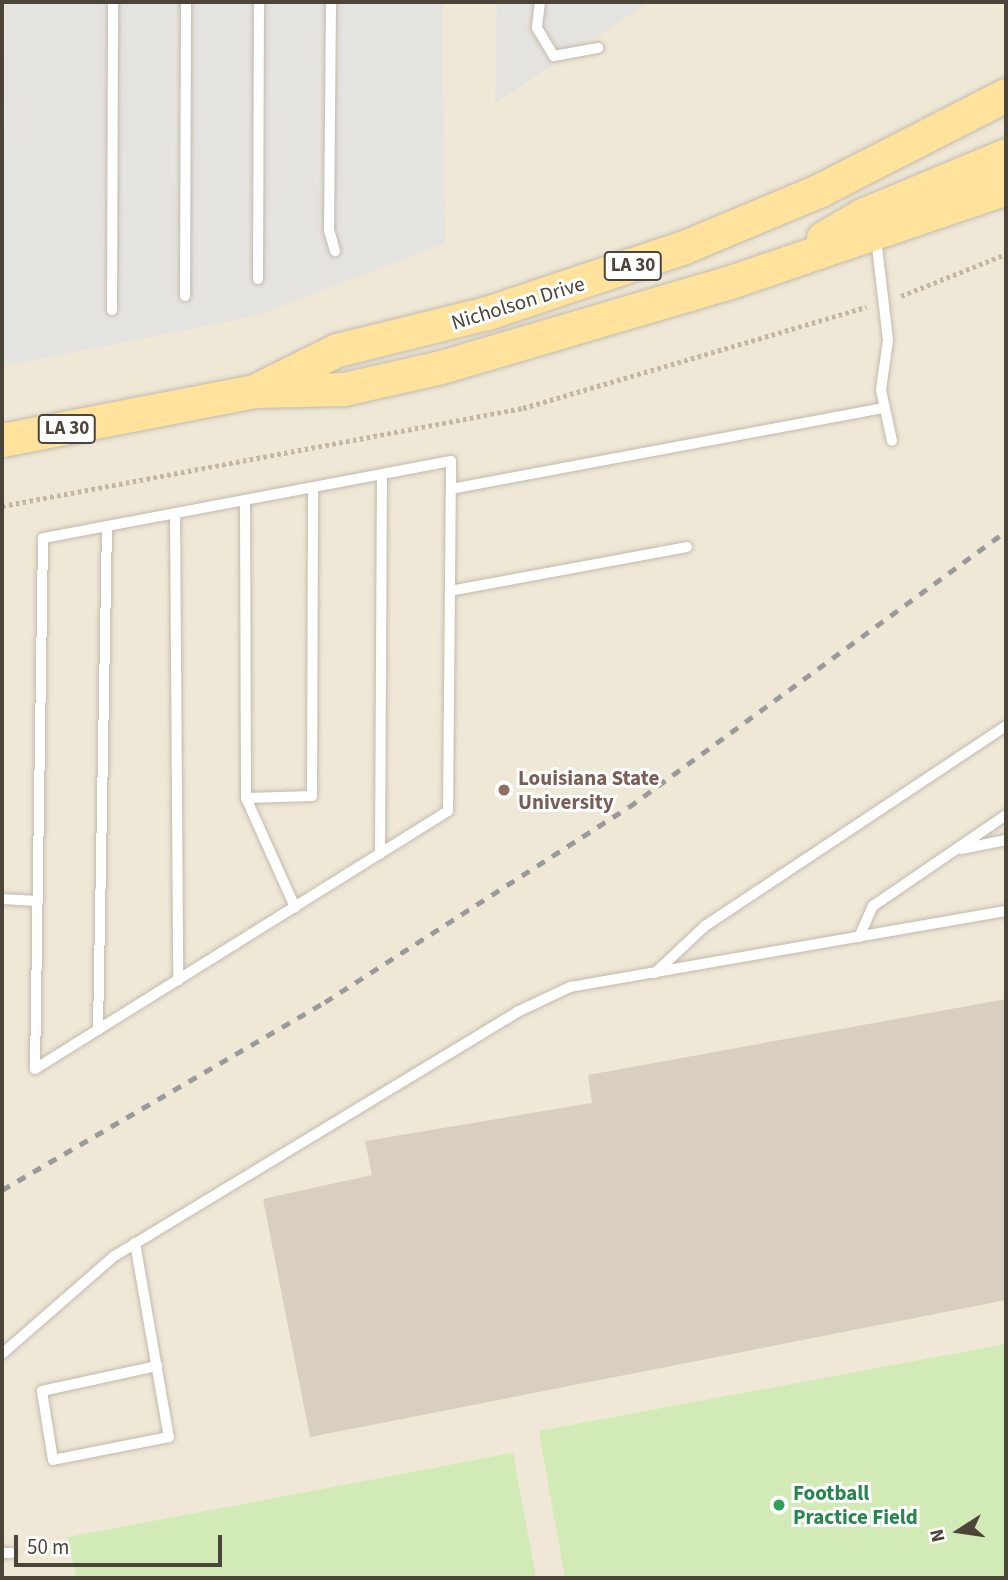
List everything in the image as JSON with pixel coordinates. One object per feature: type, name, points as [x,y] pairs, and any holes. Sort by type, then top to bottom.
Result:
[{"type":"main road","name":"Nicholson Drive","points":[[254,391],[337,350],[487,313],[684,247],[820,190],[1003,95]]},
{"type":"main road","points":[[776,267],[862,215],[1006,155]]},
{"type":"main road","name":"Nicholson Drive","points":[[2,440],[254,391],[344,389],[441,367],[776,267],[876,235],[1006,188]]},
{"type":"lane","points":[[112,310],[113,2]]},
{"type":"lane","points":[[185,296],[186,2]]},
{"type":"lane","points":[[258,279],[259,2]]},
{"type":"lane","points":[[331,2],[329,230],[335,251]]},
{"type":"lane","points":[[540,2],[537,28],[554,56],[598,48]]},
{"type":"lane","points":[[876,235],[885,302],[885,408],[892,441]]},
{"type":"lane","points":[[451,489],[885,408]]},
{"type":"lane","points":[[452,461],[448,811],[35,1069],[43,538],[382,474],[452,461]]},
{"type":"lane","points":[[380,854],[382,474]]},
{"type":"lane","points":[[246,798],[312,796],[313,487]]},
{"type":"lane","points":[[245,500],[246,798],[295,907]]},
{"type":"lane","points":[[175,513],[178,980]]},
{"type":"lane","points":[[98,1030],[107,526]]},
{"type":"lane","points":[[450,591],[687,547]]},
{"type":"lane","points":[[655,973],[705,926],[1006,726]]},
{"type":"lane","points":[[859,937],[873,906],[1006,815]]},
{"type":"lane","points":[[955,850],[1006,840]]},
{"type":"lane","points":[[2,899],[38,901]]},
{"type":"lane","points":[[2,1354],[135,1243],[517,1013],[570,987],[1006,911]]},
{"type":"lane","points":[[135,1243],[157,1366],[169,1437],[53,1460],[42,1391],[157,1366]]},
{"type":"path","points":[[5,506],[523,408],[885,302],[1006,254]]},
{"type":"shaded area","name":"Louisiana State University","points":[[2,2],[1006,2],[1006,1578],[2,1578]]},
{"type":"shaded area","points":[[6,2],[443,2],[445,243],[256,316],[10,365],[2,357]]},
{"type":"shaded area","points":[[497,2],[649,2],[495,103]]},
{"type":"green space","name":"Football Practice Field","points":[[1006,1344],[1006,1578],[565,1578],[539,1431]]},
{"type":"green space","points":[[513,1453],[536,1578],[76,1578],[68,1537]]},
{"type":"building","points":[[1006,999],[1006,1300],[310,1437],[263,1199],[372,1175],[365,1141],[592,1103],[588,1075]]},
{"type":"railway","points":[[2,1190],[325,1002],[629,807],[1006,531]]},
{"type":"place","name":"Louisiana State University","points":[[504,790]]},
{"type":"place","name":"Football Practice Field","points":[[779,1505]]}]
